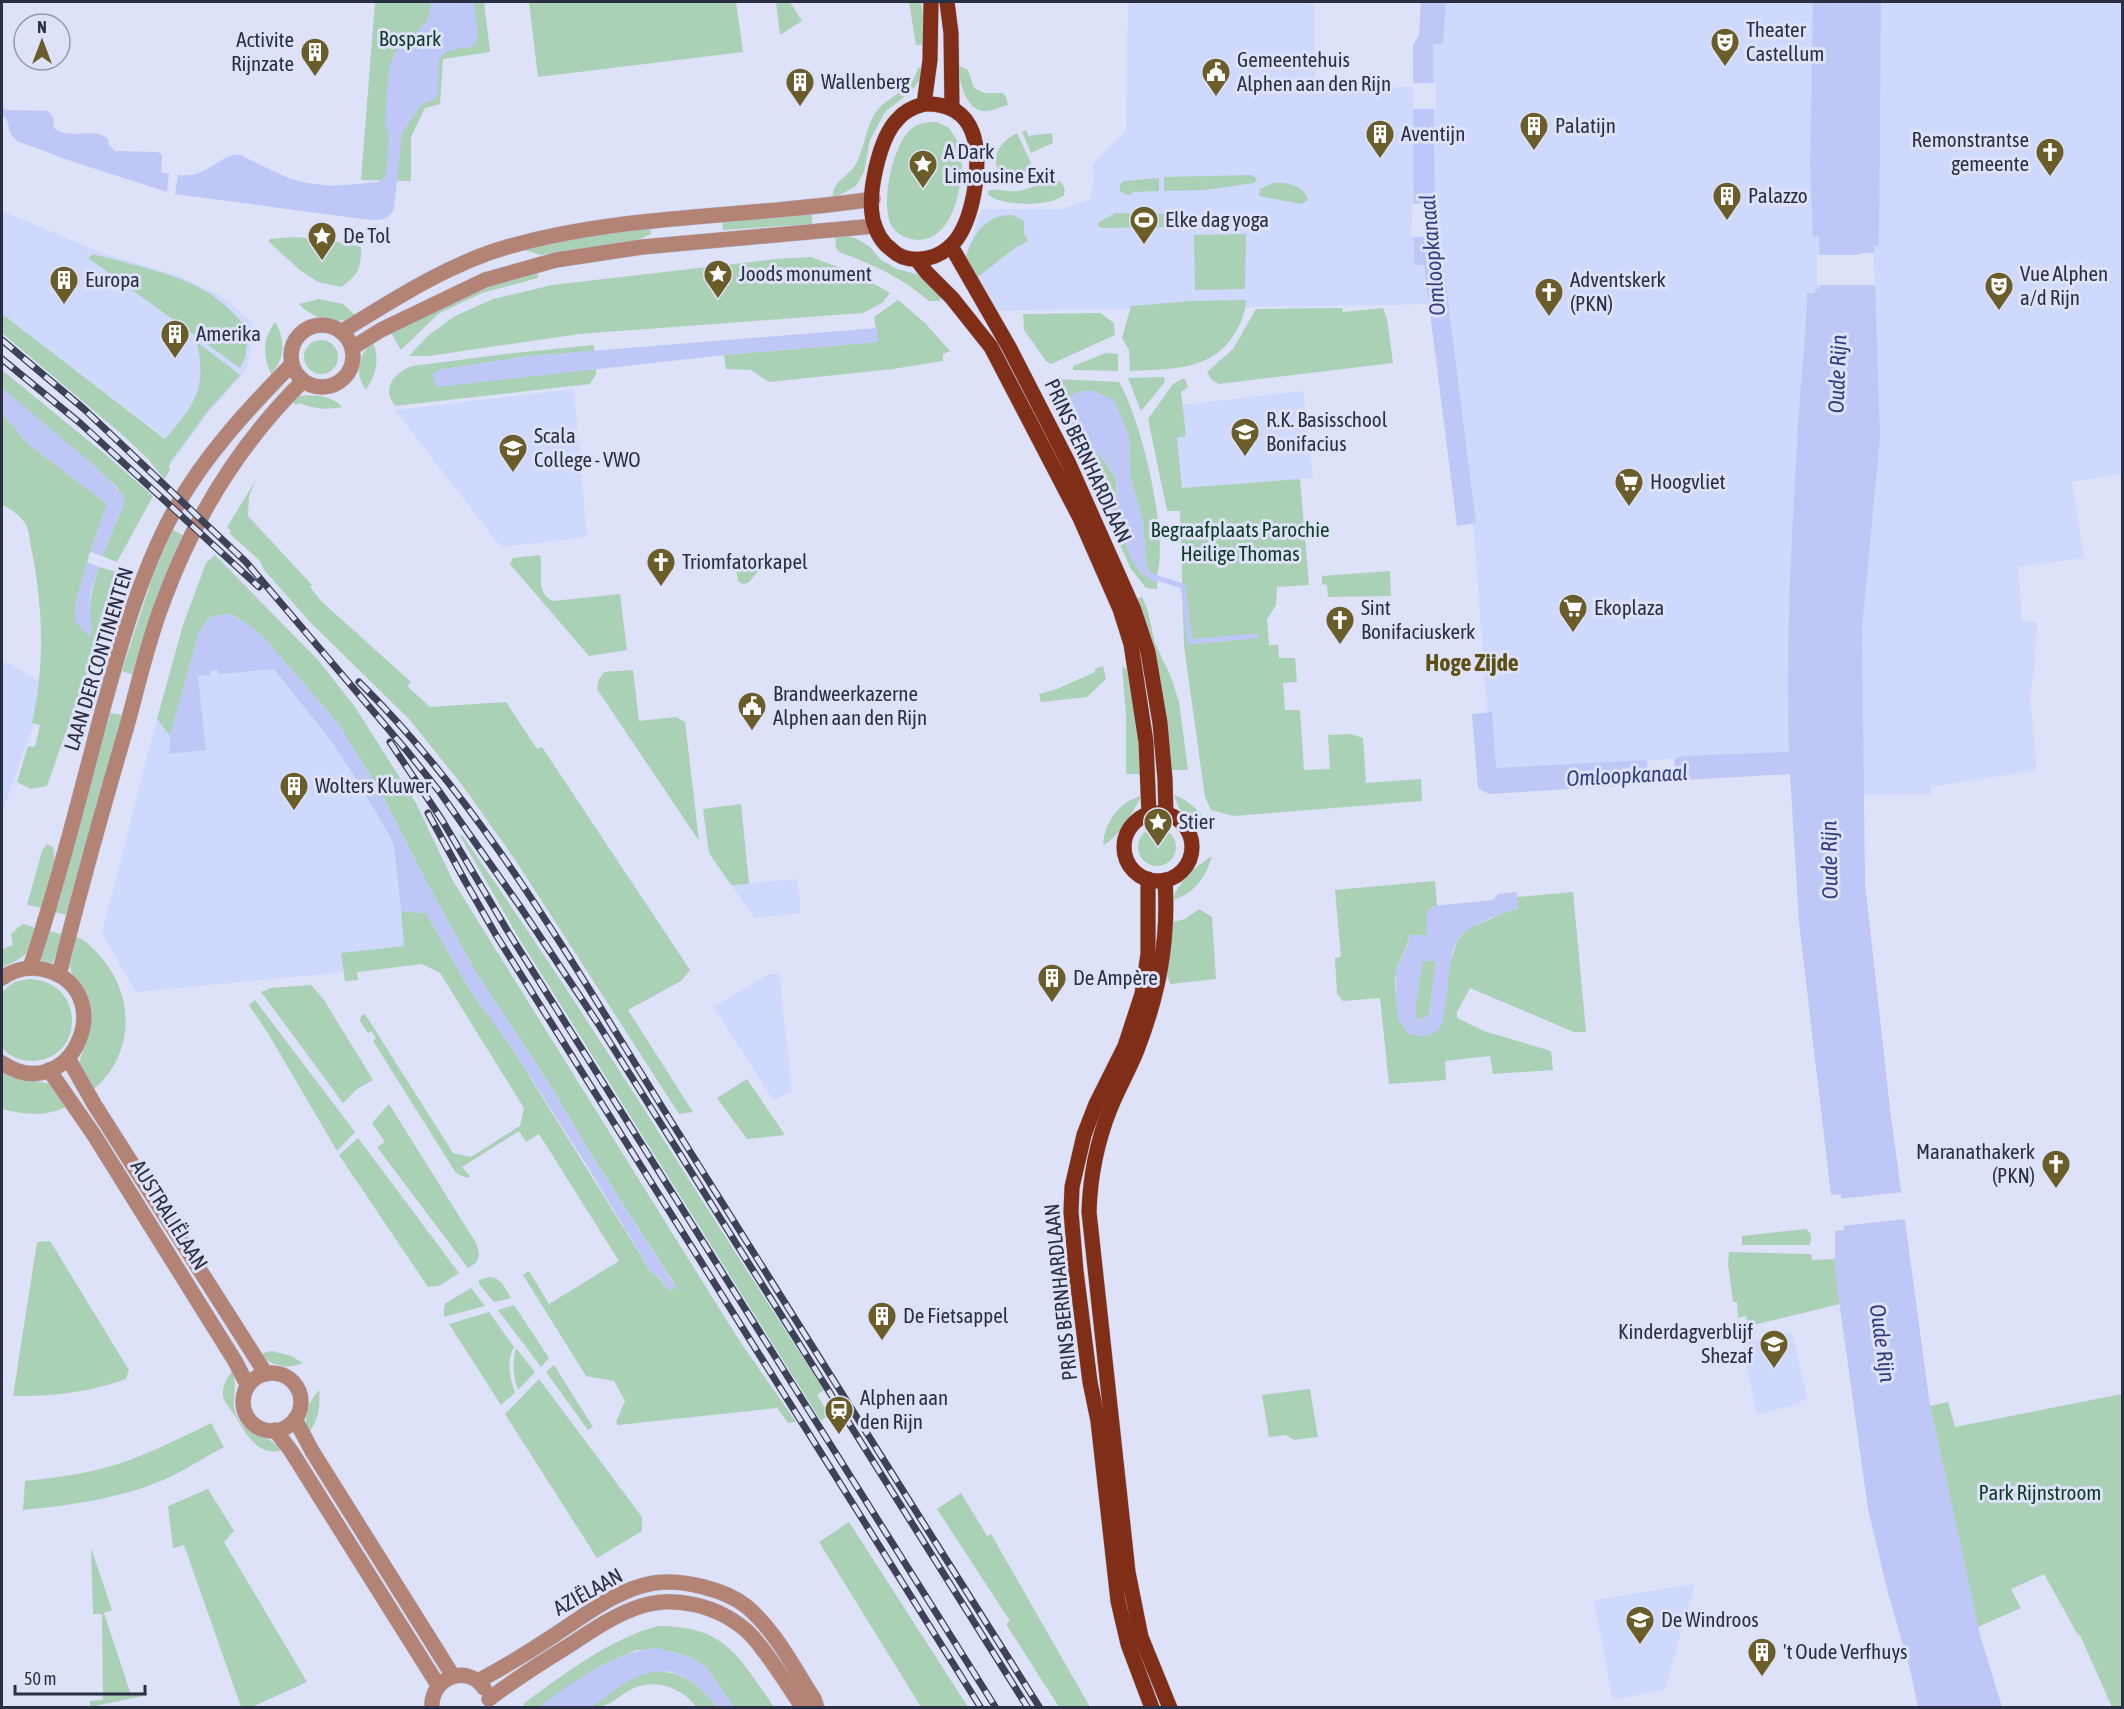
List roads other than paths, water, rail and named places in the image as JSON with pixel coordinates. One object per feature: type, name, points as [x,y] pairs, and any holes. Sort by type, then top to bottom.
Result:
[{"type":"main road","points":[[924,104],[930,60],[931,2]]},
{"type":"main road","points":[[947,2],[951,33],[952,108]]},
{"type":"main road","points":[[924,104],[952,108],[970,126],[975,137],[978,157],[972,204],[960,234],[951,246],[929,258],[907,259],[894,253],[885,245],[875,226],[872,211],[876,169],[889,129],[905,112],[912,107],[924,104]]},
{"type":"main road","name":"PRINS BERNHARDLAAN","points":[[951,246],[1009,347],[1069,464],[1134,610],[1148,652],[1160,723],[1166,779],[1166,814]]},
{"type":"main road","name":"PRINS BERNHARDLAAN","points":[[917,260],[952,298],[991,347],[1080,518],[1120,609],[1131,644],[1146,742],[1149,814]]},
{"type":"main road","points":[[1149,814],[1166,814],[1180,821],[1185,827],[1189,834],[1191,851],[1183,869],[1172,878],[1148,879],[1131,867],[1127,860],[1124,847],[1127,833],[1131,827],[1149,814]]},
{"type":"main road","name":"PRINS BERNHARDLAAN","points":[[1148,879],[1148,954],[1142,994],[1125,1046],[1096,1104],[1084,1135],[1072,1187],[1071,1212],[1076,1270],[1090,1382],[1098,1421],[1118,1600],[1128,1644],[1152,1707]]},
{"type":"main road","name":"PRINS BERNHARDLAAN","points":[[1165,880],[1167,924],[1160,976],[1136,1051],[1110,1109],[1101,1136],[1089,1190],[1089,1212],[1128,1572],[1141,1637],[1170,1707]]},
{"type":"street","points":[[341,332],[465,262],[506,248],[559,235],[674,218],[828,206],[873,199]]},
{"type":"street","points":[[674,218],[677,243]]},
{"type":"street","points":[[352,348],[373,334],[485,280],[556,260],[677,243],[875,226]]},
{"type":"street","points":[[319,325],[334,328],[341,332],[352,348],[351,366],[341,381],[318,387],[303,381],[294,371],[292,345],[299,334],[305,330],[319,325]]},
{"type":"street","name":"LAAN DER CONTINENTEN","points":[[30,968],[132,610],[166,526],[202,468],[264,392],[292,364]]},
{"type":"street","name":"LAAN DER CONTINENTEN","points":[[59,975],[103,806],[162,604],[196,527],[237,458],[285,399],[303,381]]},
{"type":"street","points":[[2,978],[13,972],[30,968],[59,975],[72,987],[83,1010],[82,1036],[68,1058],[49,1070],[26,1072],[10,1068],[2,1063]]},
{"type":"street","name":"AUSTRALIËLAAN","points":[[68,1058],[94,1104],[266,1374]]},
{"type":"street","name":"AUSTRALIËLAAN","points":[[49,1070],[94,1135],[230,1353],[248,1386]]},
{"type":"street","points":[[266,1374],[284,1376],[296,1388],[300,1404],[295,1419],[286,1427],[275,1430],[259,1428],[247,1417],[243,1401],[248,1386],[256,1378],[266,1374]]},
{"type":"street","points":[[295,1419],[312,1451],[453,1676]]},
{"type":"street","points":[[275,1430],[296,1459],[438,1685]]},
{"type":"street","name":"AZIËLAAN","points":[[478,1681],[610,1599],[655,1583],[673,1583],[715,1589],[746,1606],[770,1632],[817,1707]]},
{"type":"street","name":"AZIËLAAN","points":[[488,1703],[516,1679],[609,1621],[634,1608],[658,1603],[693,1604],[727,1617],[749,1634],[803,1707]]},
{"type":"street","points":[[432,1707],[433,1695],[438,1685],[453,1676],[469,1676],[478,1681],[485,1689],[488,1703]]},
{"type":"water","points":[[431,2],[474,2],[477,40],[472,47],[449,51],[439,59],[438,95],[421,105],[402,133],[394,209],[388,217],[381,220],[362,219],[175,194],[178,175],[196,174],[223,159],[238,154],[288,178],[306,183],[333,186],[379,182],[386,175],[389,134],[385,125],[390,66],[396,51],[426,21],[430,13]]},
{"type":"water","name":"Omloopkanaal","points":[[1421,2],[1446,2],[1443,43],[1433,44],[1435,238],[1440,238],[1476,523],[1457,526],[1424,265],[1414,265],[1413,45],[1419,35]]},
{"type":"water","points":[[1813,2],[1881,2],[1879,246],[1874,246],[1880,437],[1862,629],[1865,883],[1890,1109],[1930,1406],[1980,1635],[2002,1707],[1918,1707],[1868,1509],[1835,1271],[1835,1231],[1844,1230],[1841,1194],[1831,1195],[1799,922],[1790,774],[1489,794],[1478,788],[1472,714],[1492,712],[1496,768],[1646,760],[1647,762],[1684,756],[1789,752],[1791,548],[1798,425],[1807,293],[1815,293],[1815,290],[1820,288],[1819,237],[1813,237],[1810,164]]},
{"type":"water","points":[[2,107],[6,110],[48,111],[53,117],[54,128],[60,132],[102,135],[108,139],[109,145],[115,151],[158,152],[162,155],[161,172],[169,174],[167,192],[17,141],[11,135],[7,121],[2,115]]},
{"type":"water","points":[[877,328],[878,342],[724,355],[436,387],[432,374],[439,370],[529,356]]},
{"type":"water","points":[[2,388],[95,466],[124,496],[124,504],[102,556],[90,552],[107,504],[28,444],[2,413]]},
{"type":"water","points":[[1081,391],[1094,391],[1114,400],[1129,436],[1130,476],[1143,521],[1146,565],[1151,573],[1157,575],[1157,583],[1136,567],[1127,550],[1119,521],[1115,477],[1072,424],[1067,401],[1073,394]]},
{"type":"water","points":[[87,562],[99,567],[92,587],[89,637],[75,621],[75,605]]},
{"type":"water","points":[[230,614],[253,628],[264,638],[337,722],[380,791],[473,967],[676,1287],[669,1291],[659,1277],[651,1272],[586,1164],[513,1050],[468,987],[426,913],[401,911],[394,845],[389,835],[332,742],[274,669],[219,674],[218,670],[211,671],[210,675],[198,676],[206,750],[169,754],[170,736],[199,632],[211,616]]},
{"type":"water","points":[[1516,892],[1518,909],[1485,920],[1469,929],[1458,939],[1451,961],[1441,1026],[1429,1035],[1409,1034],[1399,1021],[1396,971],[1408,945],[1409,935],[1427,935],[1427,912],[1433,906],[1493,900],[1498,894]],"holes":[[[1423,961],[1436,961],[1429,1015],[1417,1022],[1415,1007]]]},
{"type":"water","points":[[657,1648],[690,1657],[706,1667],[734,1707],[717,1707],[695,1684],[684,1677],[661,1671],[634,1678],[589,1707],[538,1707],[580,1678],[609,1662],[624,1655]]},
{"type":"waterway","points":[[1157,578],[1183,586],[1190,642],[1256,636]]},
{"type":"railway","points":[[2,340],[84,409],[246,562],[439,791],[597,1022],[1028,1708]]},
{"type":"railway","points":[[2,359],[80,423],[259,587]]},
{"type":"railway","points":[[359,682],[446,780],[486,832],[560,942],[1040,1708]]},
{"type":"railway","points":[[390,742],[442,820],[507,930],[996,1708]]},
{"type":"railway","points":[[428,813],[496,935],[981,1708]]},
{"type":"place","name":"Theater Castellum","points":[[1725,68]]},
{"type":"place","name":"Activite Rijnzate","points":[[315,78]]},
{"type":"place","name":"Gemeentehuis Alphen aan den Rijn","points":[[1216,98]]},
{"type":"place","name":"Wallenberg","points":[[800,108]]},
{"type":"place","name":"Palatijn","points":[[1534,152]]},
{"type":"place","name":"Aventijn","points":[[1380,160]]},
{"type":"place","name":"Remonstrantse gemeente","points":[[2050,178]]},
{"type":"place","name":"A Dark Limousine Exit","points":[[923,190]]},
{"type":"place","name":"Palazzo","points":[[1727,222]]},
{"type":"place","name":"Elke dag yoga","points":[[1144,246]]},
{"type":"place","name":"De Tol","points":[[322,262]]},
{"type":"place","name":"Joods monument","points":[[718,300]]},
{"type":"place","name":"Europa","points":[[64,306]]},
{"type":"place","name":"Vue Alphen a/d Rijn","points":[[1999,312]]},
{"type":"place","name":"Adventskerk (PKN)","points":[[1549,318]]},
{"type":"place","name":"Amerika","points":[[175,360]]},
{"type":"place","name":"R.K. Basisschool Bonifacius","points":[[1245,458]]},
{"type":"place","name":"Scala College - VWO","points":[[513,474]]},
{"type":"place","name":"Hoogvliet","points":[[1629,508]]},
{"type":"place","name":"Triomfatorkapel","points":[[661,588]]},
{"type":"place","name":"Ekoplaza","points":[[1573,634]]},
{"type":"place","name":"Sint Bonifaciuskerk","points":[[1340,646]]},
{"type":"place","name":"Brandweerkazerne Alphen aan den Rijn","points":[[752,732]]},
{"type":"place","name":"Wolters Kluwer","points":[[294,812]]},
{"type":"place","name":"Stier","points":[[1158,848]]},
{"type":"place","name":"De Ampère","points":[[1052,1004]]},
{"type":"place","name":"Maranathakerk (PKN)","points":[[2056,1190]]},
{"type":"place","name":"De Fietsappel","points":[[882,1342]]},
{"type":"place","name":"Kinderdagverblijf Shezaf","points":[[1774,1370]]},
{"type":"place","name":"Alphen aan den Rijn","points":[[839,1436]]},
{"type":"place","name":"De Windroos","points":[[1640,1646]]},
{"type":"place","name":"'t Oude Verfhuys","points":[[1762,1678]]},
{"type":"district","name":"Hoge Zijde","points":[[1472,663]]},
{"type":"park label","name":"Bospark","points":[[410,39]]},
{"type":"park label","name":"Begraafplaats Parochie Heilige Thomas","points":[[1240,542]]},
{"type":"park label","name":"Park Rijnstroom","points":[[2040,1493]]},
{"type":"water label","name":"Oude Rijn","points":[[1837,374]]},
{"type":"water label","name":"Oude Rijn","points":[[1829,860]]},
{"type":"water label","name":"Oude Rijn","points":[[1883,1343]]}]
